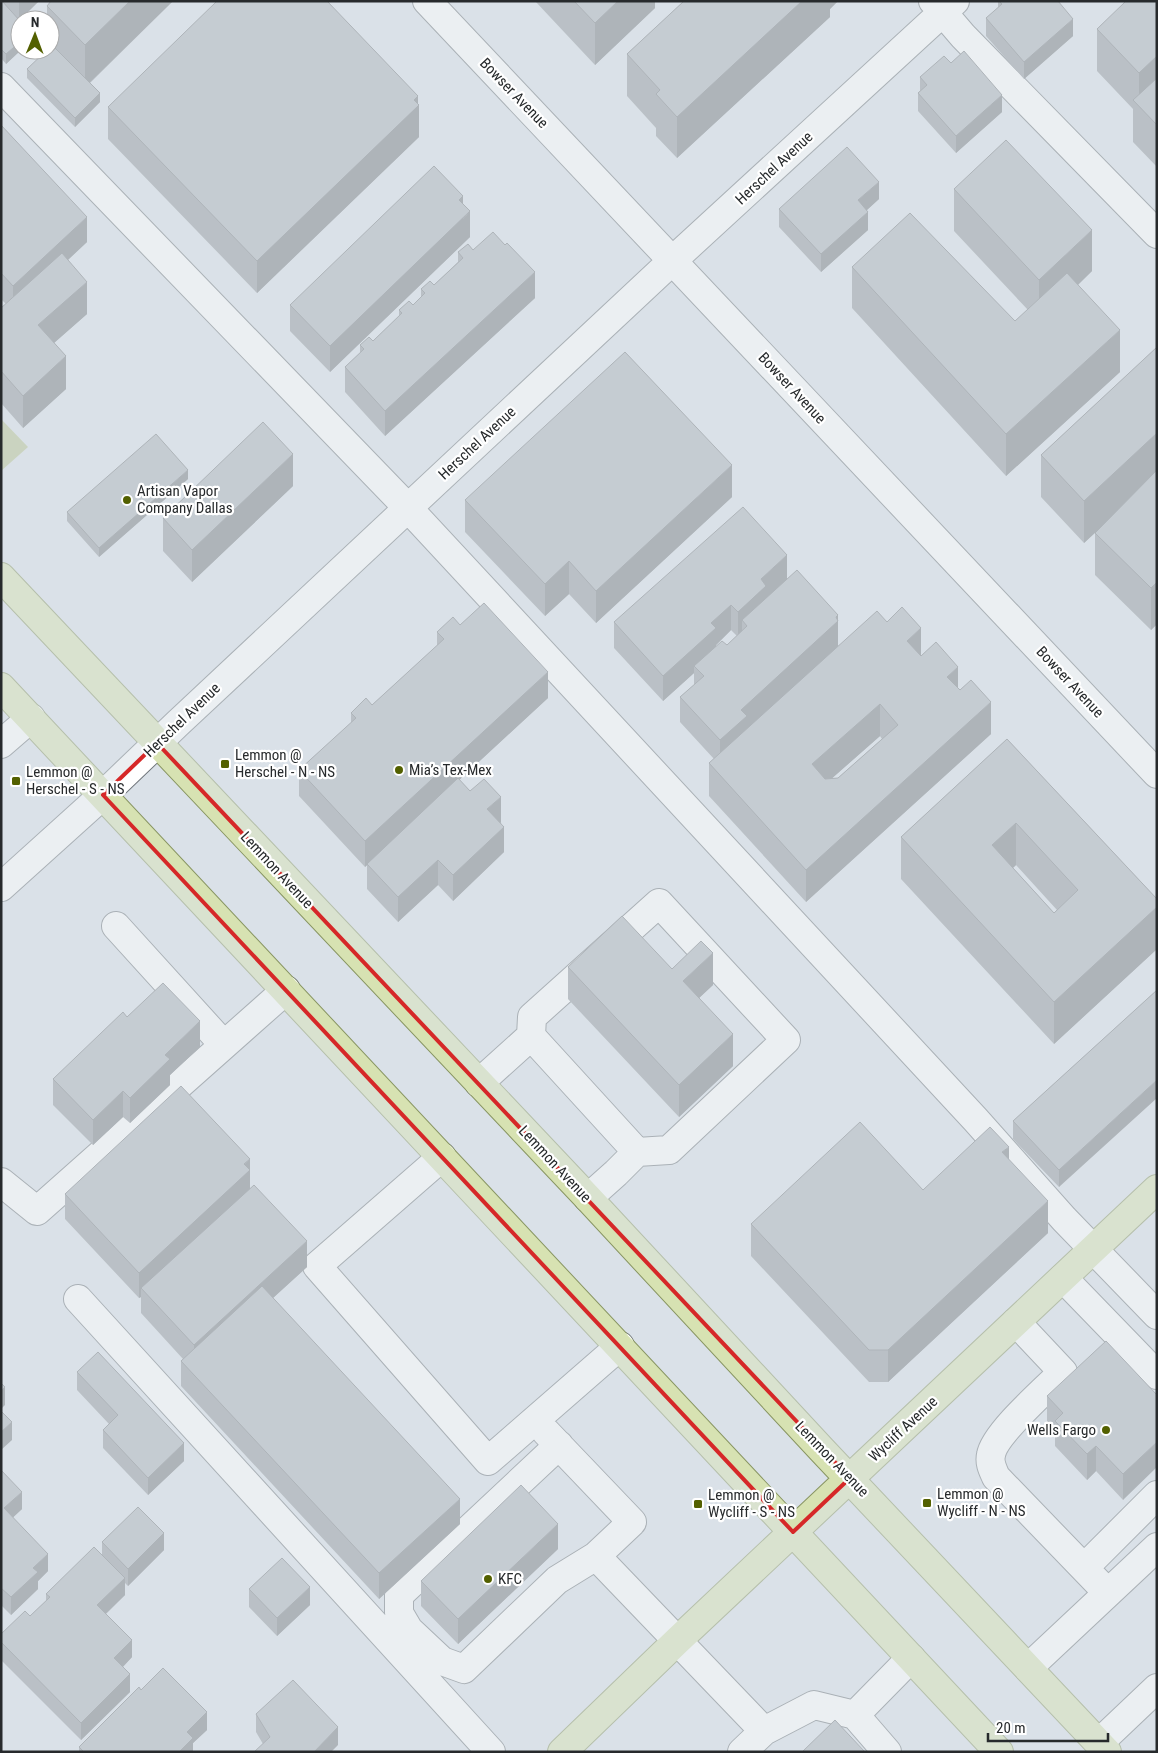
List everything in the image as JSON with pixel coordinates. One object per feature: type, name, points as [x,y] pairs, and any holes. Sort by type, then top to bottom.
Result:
[{"type":"main road","name":"Lemmon Avenue","points":[[1,577],[588,1198],[1103,1747]]},
{"type":"main road","points":[[1,687],[999,1752]]},
{"type":"main road","name":"Wycliff Avenue","points":[[562,1752],[677,1641],[1157,1189]]},
{"type":"street","name":"Bowser Avenue","points":[[427,1],[1157,774]]},
{"type":"street","name":"Herschel Avenue","points":[[1,887],[104,795],[157,743],[944,5]]},
{"type":"street","points":[[944,5],[962,36],[1157,234]]},
{"type":"street","points":[[1,87],[408,508],[968,1112],[1064,1219],[1157,1315]]},
{"type":"street","points":[[1,744],[31,718]]},
{"type":"street","points":[[479,1084],[531,1036],[532,1017],[659,903],[786,1040],[669,1150],[637,1152],[588,1198]]},
{"type":"street","points":[[116,926],[224,1045]]},
{"type":"street","points":[[1,1182],[37,1211],[286,990]]},
{"type":"street","points":[[531,1036],[637,1152]]},
{"type":"street","points":[[442,1157],[316,1266],[488,1461],[620,1346]]},
{"type":"street","points":[[1063,1278],[1157,1375]]},
{"type":"street","points":[[78,1299],[491,1752]]},
{"type":"street","points":[[1016,1322],[1063,1372],[1000,1434],[991,1454],[992,1468],[996,1477],[1108,1593]]},
{"type":"street","points":[[535,1420],[559,1445],[632,1522],[596,1556],[557,1580],[464,1668],[442,1661],[409,1630],[399,1613],[399,1595],[559,1445]]},
{"type":"street","points":[[1084,1568],[1157,1495]]},
{"type":"street","points":[[1028,1668],[1157,1547]]},
{"type":"street","points":[[596,1556],[764,1731]]},
{"type":"street","points":[[855,1715],[911,1658]]},
{"type":"street","points":[[1103,1747],[1157,1688]]},
{"type":"street","points":[[742,1752],[764,1731],[814,1705],[855,1715],[887,1752]]},
{"type":"highlighted area","points":[[157,743],[850,1478],[793,1532],[103,795]]},
{"type":"green space","points":[[1,419],[28,447],[1,471]]},
{"type":"building","points":[[2,1],[10,10],[10,51],[6,54],[1,49]]},
{"type":"building","points":[[51,1],[130,1],[85,45],[60,19],[60,10],[51,10],[47,6]]},
{"type":"building","points":[[217,1],[327,1],[418,96],[414,100],[419,105],[257,261],[108,107]]},
{"type":"building","points":[[574,1],[618,1],[595,23]]},
{"type":"building","points":[[684,1],[802,1],[677,117],[656,94],[660,90],[627,54]]},
{"type":"building","points":[[999,1],[1058,1],[1073,19],[1024,62],[986,18],[1002,4]]},
{"type":"building","points":[[1126,1],[1157,1],[1157,56],[1139,73],[1097,29]]},
{"type":"building","points":[[964,51],[1002,95],[956,136],[918,93],[927,85],[920,77],[944,56],[951,63]]},
{"type":"building","points":[[60,53],[100,93],[75,118],[27,69],[36,60],[60,60]]},
{"type":"building","points":[[1157,78],[1157,125],[1133,100]]},
{"type":"building","points":[[1,125],[87,217],[13,286],[1,273]]},
{"type":"building","points":[[1006,140],[1092,230],[1039,280],[954,189]]},
{"type":"building","points":[[847,147],[879,182],[858,200],[868,212],[821,254],[779,209]]},
{"type":"building","points":[[434,166],[463,196],[459,200],[470,211],[330,346],[290,305]]},
{"type":"building","points":[[910,213],[1015,321],[1067,273],[1120,330],[1006,434],[852,267]]},
{"type":"building","points":[[493,232],[505,245],[507,243],[535,272],[385,411],[345,367],[364,349],[360,345],[369,337],[373,341],[402,313],[399,310],[409,301],[413,305],[425,293],[421,289],[430,281],[434,285],[463,258],[458,252],[468,244],[473,250]]},
{"type":"building","points":[[62,253],[87,282],[38,325],[66,356],[23,396],[1,371],[1,308]]},
{"type":"building","points":[[1157,347],[1157,433],[1084,501],[1041,455]]},
{"type":"building","points":[[625,352],[732,465],[596,591],[569,561],[545,584],[465,500]]},
{"type":"building","points":[[263,422],[293,454],[192,550],[163,518]]},
{"type":"building","name":"Artisan Vapor Company Dallas","points":[[156,434],[188,470],[99,548],[67,512]]},
{"type":"building","points":[[1157,470],[1157,582],[1151,588],[1095,533]]},
{"type":"building","points":[[743,507],[787,555],[761,579],[766,586],[738,612],[731,605],[711,623],[716,628],[663,676],[614,622]]},
{"type":"building","points":[[797,570],[838,615],[836,617],[838,621],[741,710],[747,716],[720,740],[680,697],[704,676],[694,666],[722,641],[727,645],[747,626],[742,620]]},
{"type":"building","name":"Mia’s Tex-Mex","points":[[484,603],[548,672],[365,841],[299,770],[356,718],[351,713],[366,698],[372,705],[444,639],[437,632],[453,617],[460,625]]},
{"type":"building","points":[[902,607],[921,628],[907,641],[921,656],[936,642],[958,667],[947,677],[960,690],[971,680],[991,702],[806,870],[709,763],[877,611],[887,622]],"holes":[[[880,704],[898,725],[838,778],[825,779],[812,764]]]},
{"type":"building","points":[[1007,739],[1157,899],[1157,907],[1054,1002],[901,837]],"holes":[[[1016,823],[1078,890],[1054,913],[992,845]]]},
{"type":"building","points":[[458,778],[470,791],[484,779],[501,797],[487,809],[504,827],[453,875],[438,860],[398,897],[367,864]]},
{"type":"building","points":[[622,916],[672,969],[701,941],[713,953],[683,981],[733,1034],[679,1085],[568,967]]},
{"type":"building","points":[[163,983],[200,1021],[165,1055],[170,1059],[130,1098],[123,1091],[93,1120],[53,1079],[123,1012],[127,1017]]},
{"type":"building","points":[[1157,990],[1157,1080],[1059,1170],[1013,1121]]},
{"type":"building","points":[[181,1086],[250,1159],[244,1164],[250,1170],[139,1273],[65,1194]]},
{"type":"building","points":[[860,1122],[923,1190],[990,1127],[1009,1147],[1002,1152],[1048,1201],[888,1350],[869,1350],[751,1224]]},
{"type":"building","points":[[254,1185],[307,1241],[194,1345],[141,1288]]},
{"type":"building","points":[[262,1286],[460,1499],[379,1573],[181,1361]]},
{"type":"building","name":"Wells Fargo","points":[[1106,1341],[1157,1395],[1157,1442],[1123,1474],[1096,1446],[1087,1454],[1055,1421],[1063,1413],[1047,1396]]},
{"type":"building","points":[[98,1352],[184,1443],[148,1478],[103,1430],[118,1415],[77,1372]]},
{"type":"building","points":[[1,1383],[5,1387],[1,1391]]},
{"type":"building","points":[[1,1411],[12,1422],[1,1432]]},
{"type":"building","points":[[1,1470],[22,1492],[4,1508],[48,1554],[33,1568],[38,1572],[11,1597],[1,1588]]},
{"type":"building","points":[[521,1485],[558,1524],[458,1619],[421,1581]]},
{"type":"building","points":[[138,1507],[164,1533],[128,1569],[102,1542]]},
{"type":"building","points":[[94,1547],[125,1578],[97,1605],[132,1640],[114,1658],[130,1674],[81,1723],[1,1642],[1,1634],[25,1611],[30,1616],[50,1597],[46,1594]]},
{"type":"building","points":[[282,1558],[310,1587],[277,1618],[249,1589]]},
{"type":"building","points":[[163,1668],[207,1712],[187,1732],[193,1738],[179,1752],[84,1752],[79,1747],[139,1687],[141,1690]]},
{"type":"building","points":[[293,1680],[338,1727],[314,1752],[254,1752],[270,1737],[256,1714]]},
{"type":"building","points":[[835,1720],[865,1752],[802,1752]]},
{"type":"place","name":"Artisan Vapor Company Dallas","points":[[127,500]]},
{"type":"place","name":"Lemmon @ Herschel - N - NS","points":[[225,764]]},
{"type":"place","name":"Mia’s Tex-Mex","points":[[399,770]]},
{"type":"place","name":"Lemmon @ Herschel - S - NS","points":[[16,781]]},
{"type":"place","name":"Wells Fargo","points":[[1106,1430]]},
{"type":"place","name":"Lemmon @ Wycliff - N - NS","points":[[927,1503]]},
{"type":"place","name":"Lemmon @ Wycliff - S - NS","points":[[698,1504]]},
{"type":"place","name":"KFC","points":[[488,1579]]}]
